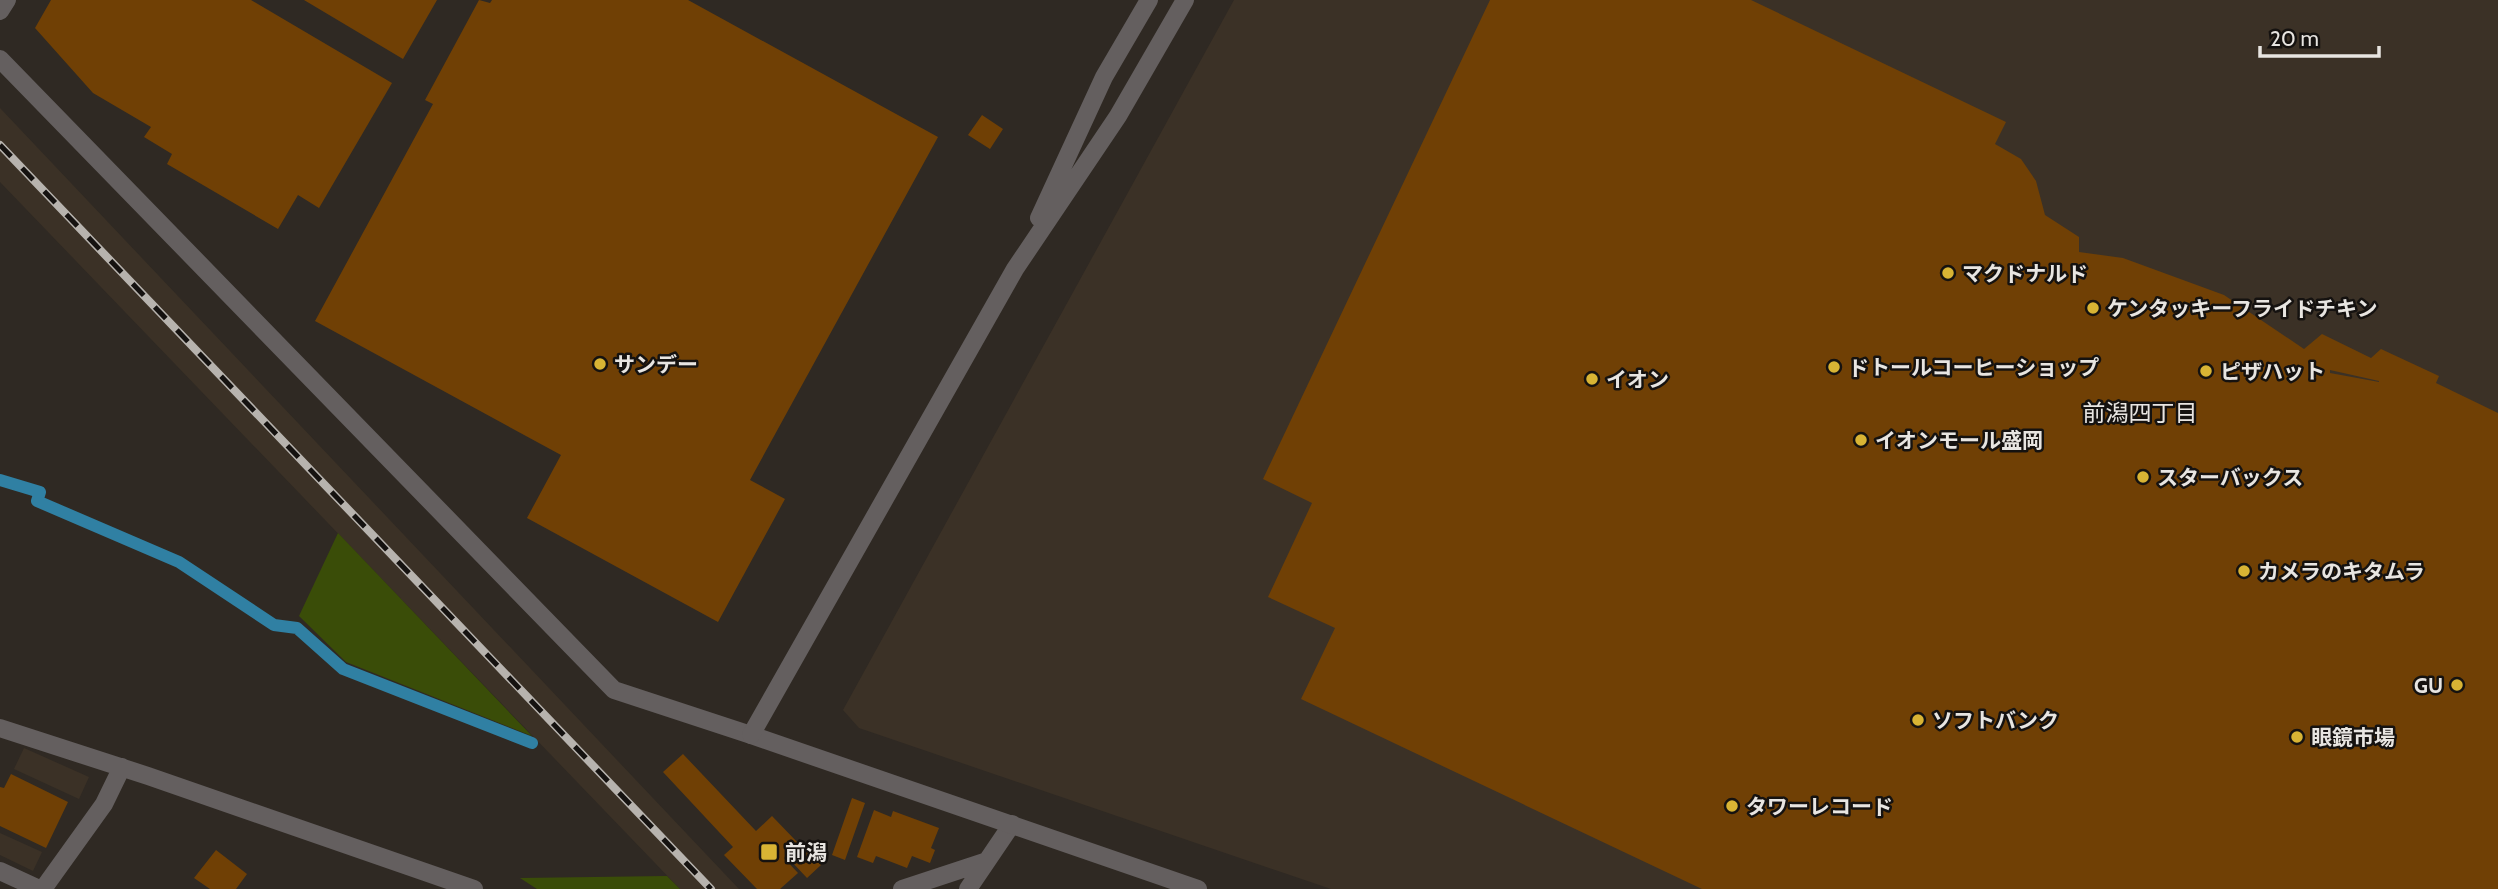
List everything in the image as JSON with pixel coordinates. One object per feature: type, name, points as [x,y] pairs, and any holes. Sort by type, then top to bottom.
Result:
[{"type":"street","points":[[0,11],[7,0]]},
{"type":"street","points":[[1015,269],[1104,77],[1149,0]]},
{"type":"street","points":[[751,735],[1015,269],[1118,116],[1185,0]]},
{"type":"street","points":[[0,59],[614,690],[1198,889]]},
{"type":"street","points":[[0,728],[122,767],[474,889]]},
{"type":"street","points":[[0,871],[41,889],[104,804],[122,767]]},
{"type":"street","points":[[968,889],[1012,824]]},
{"type":"street","points":[[902,889],[987,861]]},
{"type":"shaded area","name":"イオンモール盛岡","points":[[1234,0],[2498,0],[2498,889],[1331,889],[859,728],[843,710]]},
{"type":"shaded area","points":[[0,108],[739,889],[680,889],[0,182]]},
{"type":"shaded area","points":[[24,748],[89,777],[79,799],[14,769]]},
{"type":"shaded area","points":[[0,833],[42,852],[33,871],[0,855]]},
{"type":"green space","points":[[338,533],[532,736],[346,662],[299,616]]},
{"type":"green space","points":[[667,876],[680,889],[537,889],[520,878]]},
{"type":"building","points":[[51,0],[251,0],[392,83],[319,208],[298,195],[278,229],[167,164],[172,154],[144,137],[151,127],[93,93],[35,28]]},
{"type":"building","points":[[304,0],[437,0],[403,59]]},
{"type":"building","points":[[479,0],[490,3],[492,0],[688,0],[938,137],[750,480],[785,499],[718,622],[527,518],[561,455],[315,321],[433,104],[425,100]]},
{"type":"building","name":"イオンモール盛岡","points":[[1490,0],[1751,0],[2006,122],[1995,144],[2021,159],[2036,181],[2045,215],[2079,237],[2079,252],[2123,258],[2224,295],[2304,349],[2322,334],[2371,358],[2381,349],[2439,376],[2436,383],[2498,413],[2498,889],[1702,889],[1301,699],[1335,628],[1268,597],[1312,503],[1263,479]],"holes":[[[2330,370],[2379,381],[2330,373]]]},
{"type":"building","points":[[982,115],[1003,129],[990,149],[968,135]]},
{"type":"building","points":[[683,754],[756,831],[772,816],[799,844],[784,858],[798,873],[780,889],[757,889],[724,855],[733,847],[663,772]]},
{"type":"building","points":[[11,774],[68,802],[46,848],[0,826],[0,787],[4,788]]},
{"type":"building","points":[[852,798],[865,803],[845,860],[832,855]]},
{"type":"building","points":[[874,810],[891,817],[893,811],[939,828],[931,848],[935,850],[930,863],[912,856],[907,868],[876,856],[873,863],[857,857]]},
{"type":"building","points":[[803,847],[821,865],[807,878],[790,860]]},
{"type":"building","points":[[216,850],[247,874],[236,889],[210,889],[194,878]]},
{"type":"waterway","points":[[0,480],[40,492],[37,501],[179,562],[274,625],[297,628],[343,669],[532,743]]},
{"type":"railway","points":[[0,145],[711,889]]},
{"type":"place","name":"マクドナルド","points":[[1948,273]]},
{"type":"place","name":"ケンタッキーフライドチキン","points":[[2093,308]]},
{"type":"place","name":"サンデー","points":[[600,364]]},
{"type":"place","name":"ドトールコーヒーショップ","points":[[1834,367]]},
{"type":"place","name":"ピザハット","points":[[2206,371]]},
{"type":"place","name":"イオン","points":[[1592,379]]},
{"type":"place","name":"イオンモール盛岡","points":[[1861,440]]},
{"type":"place","name":"スターバックス","points":[[2143,477]]},
{"type":"place","name":"カメラのキタムラ","points":[[2244,571]]},
{"type":"place","name":"GU","points":[[2457,685]]},
{"type":"place","name":"ソフトバンク","points":[[1918,720]]},
{"type":"place","name":"眼鏡市場","points":[[2297,737]]},
{"type":"place","name":"タワーレコード","points":[[1732,806]]},
{"type":"place","name":"前潟","points":[[769,852]]},
{"type":"district","name":"前潟四丁目","points":[[2140,413]]}]
